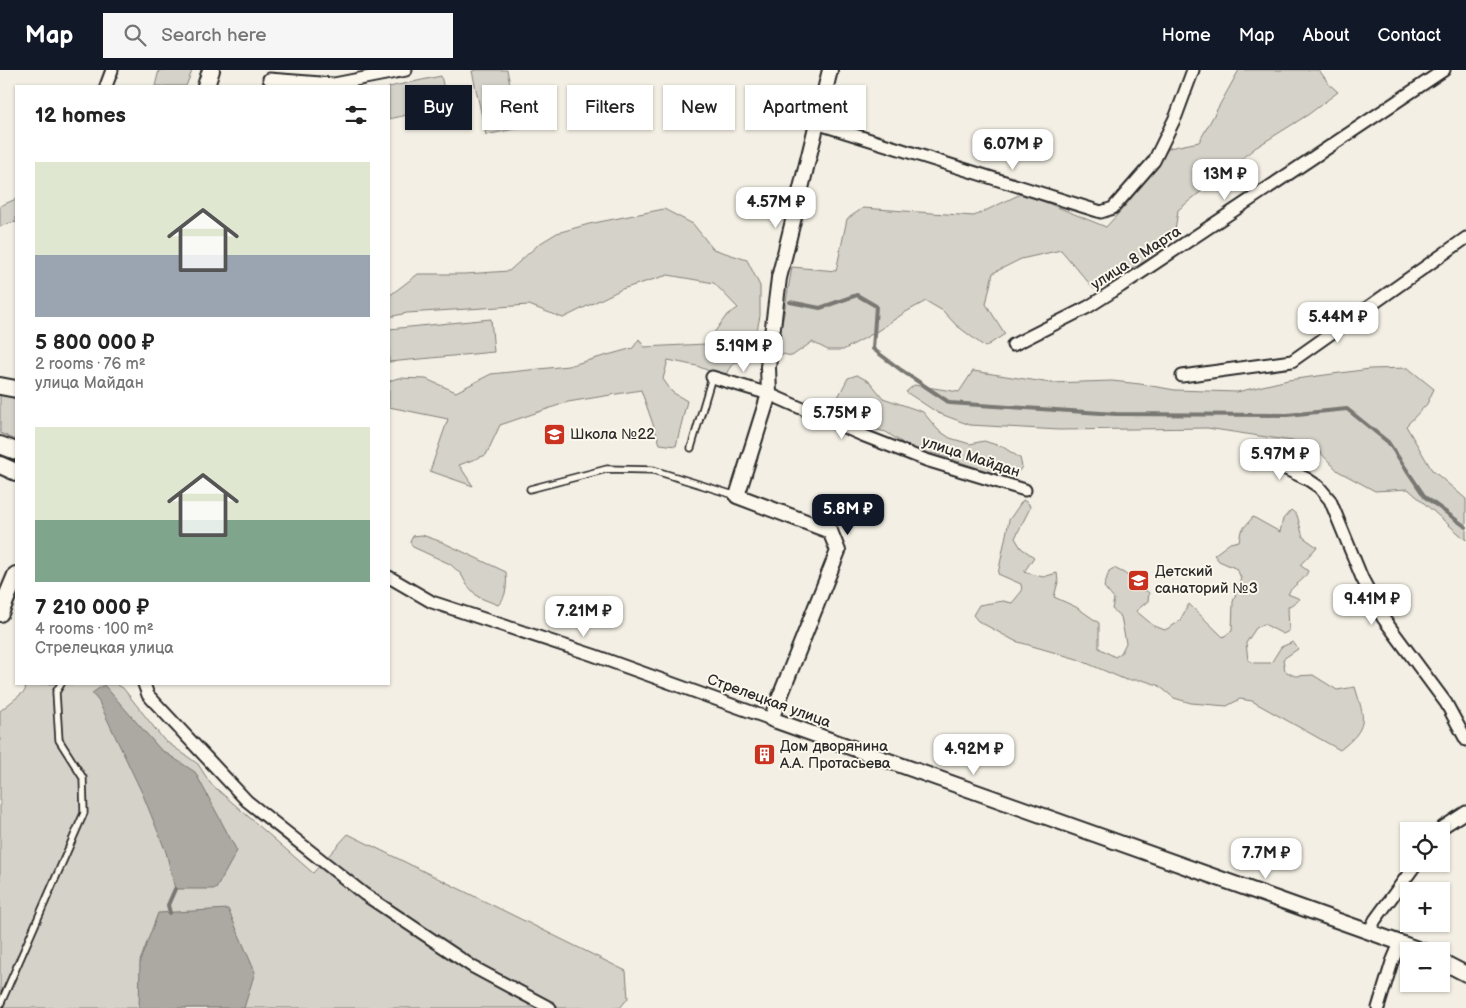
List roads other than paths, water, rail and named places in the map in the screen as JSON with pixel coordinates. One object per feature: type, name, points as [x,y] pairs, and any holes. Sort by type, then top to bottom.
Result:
[{"type":"main road","points":[[206,85],[211,70]]},
{"type":"main road","points":[[0,386],[15,389]]},
{"type":"main road","points":[[0,445],[15,451]]},
{"type":"main road","points":[[0,465],[15,472]]},
{"type":"main road","points":[[0,613],[15,577]]},
{"type":"street","points":[[106,85],[112,70]]},
{"type":"street","points":[[269,80],[334,84],[406,70]]},
{"type":"street","points":[[826,85],[830,70]]},
{"type":"street","points":[[838,130],[1101,212],[1113,208],[1154,161],[1176,116],[1193,70]]},
{"type":"street","name":"улица 8 Марта","points":[[1013,345],[1088,307],[1121,286],[1444,70]]},
{"type":"street","points":[[771,719],[838,551],[830,531],[737,496],[769,394],[768,366],[779,278],[814,130]]},
{"type":"street","points":[[1182,376],[1292,361],[1466,238]]},
{"type":"street","name":"улица Майдан","points":[[712,377],[769,394],[862,435],[926,460],[1025,490]]},
{"type":"street","points":[[1247,460],[1276,464],[1307,479],[1319,487],[1330,500],[1362,578],[1383,618],[1446,704],[1466,740]]},
{"type":"street","name":"Стрелецкая улица","points":[[390,578],[432,602],[583,652],[1400,943]]},
{"type":"street","points":[[144,685],[148,695],[247,801],[364,894],[473,967],[550,1008]]},
{"type":"street","points":[[1450,822],[1466,812]]},
{"type":"street","points":[[1369,932],[1375,920],[1410,872]]},
{"type":"street","points":[[1378,1008],[1400,943]]},
{"type":"street","points":[[1450,965],[1466,974]]},
{"type":"lane","points":[[690,448],[712,377]]},
{"type":"lane","points":[[530,490],[607,469],[640,469],[653,470],[737,496]]},
{"type":"lane","points":[[0,1005],[84,813],[83,778],[59,740],[56,692],[60,685]]},
{"type":"waterway","points":[[790,302],[820,308],[857,295],[876,306],[873,349],[950,403],[1116,414],[1287,415],[1347,409],[1388,442],[1425,497],[1466,527]]},
{"type":"waterway","points":[[170,913],[168,905],[175,889]]},
{"type":"place","name":"Школа №22","points":[[554,434]]},
{"type":"place","name":"Детский санаторий №3","points":[[1139,580]]},
{"type":"place","name":"Дом дворянина А.А. Протасьева","points":[[764,755]]}]
